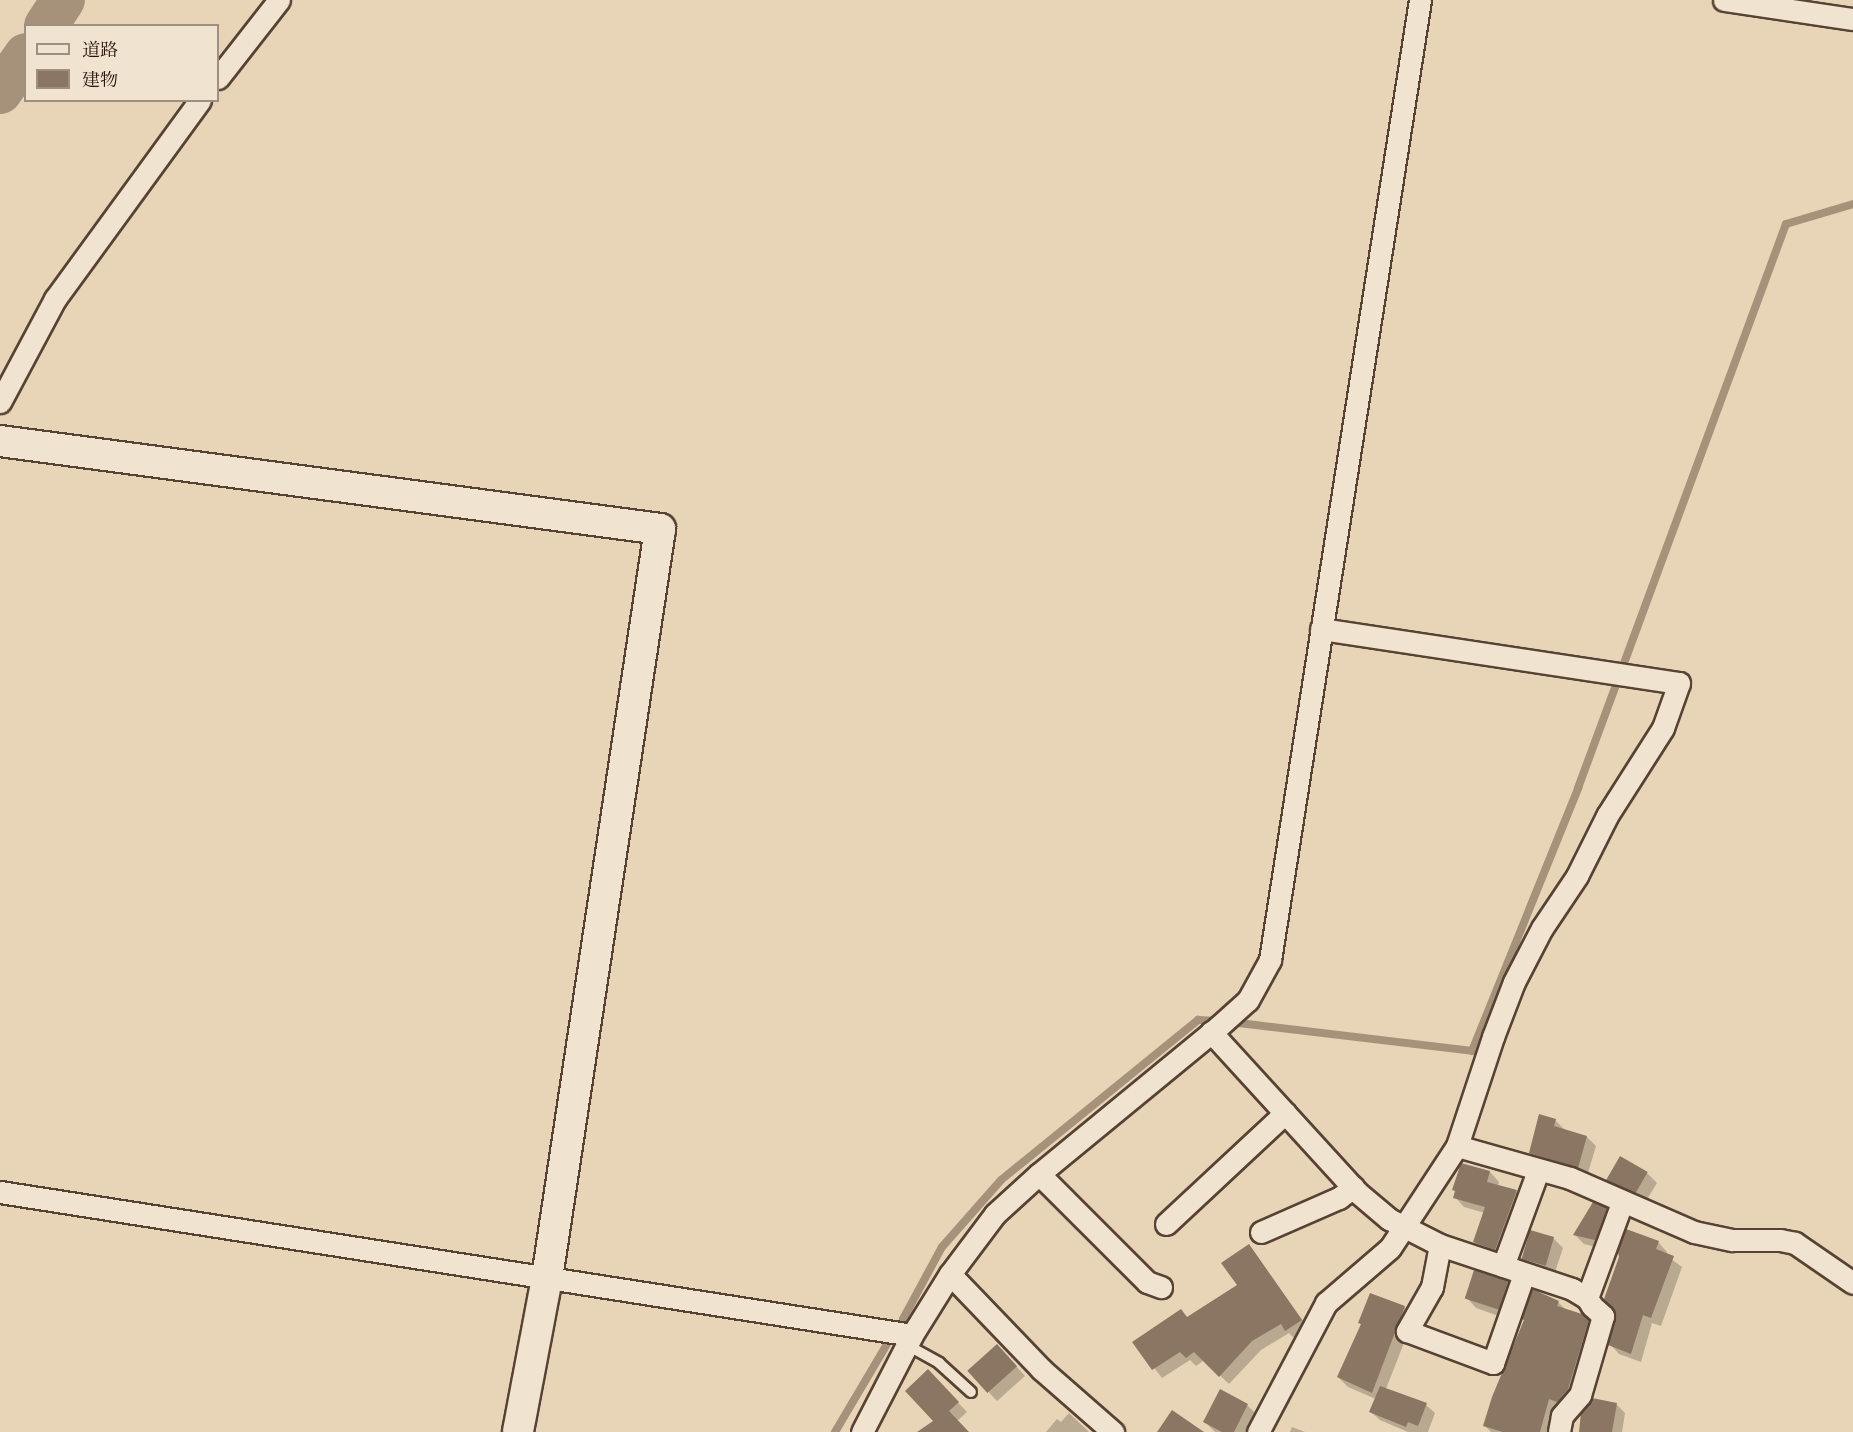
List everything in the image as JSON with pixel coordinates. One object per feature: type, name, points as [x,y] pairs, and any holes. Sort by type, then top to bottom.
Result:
[{"type":"street","points":[[219,77],[279,0]]},
{"type":"street","points":[[868,1430],[910,1340],[950,1274],[995,1214],[1039,1174],[1215,1030],[1248,1000],[1270,960],[1420,0]]},
{"type":"street","points":[[1724,0],[1853,19]]},
{"type":"street","points":[[0,402],[55,299],[199,102]]},
{"type":"street","points":[[0,441],[660,530],[547,1278],[518,1432]]},
{"type":"street","points":[[1258,1432],[1326,1303],[1390,1248],[1457,1146],[1489,1047],[1514,982],[1542,928],[1577,876],[1607,816],[1663,728],[1679,683],[1321,629]]},
{"type":"street","points":[[1215,1030],[1285,1113],[1353,1187],[1389,1219],[1440,1245],[1524,1275],[1572,1289],[1587,1298],[1603,1316],[1580,1395],[1562,1416],[1558,1432]]},
{"type":"street","points":[[1166,1224],[1285,1113]]},
{"type":"street","points":[[1457,1146],[1538,1171],[1570,1178],[1622,1203],[1710,1237],[1795,1243],[1853,1283]]},
{"type":"street","points":[[1503,1266],[1538,1171]]},
{"type":"street","points":[[1039,1174],[1147,1282],[1161,1287]]},
{"type":"street","points":[[1261,1232],[1340,1198],[1353,1187]]},
{"type":"street","points":[[0,1192],[547,1278],[910,1340]]},
{"type":"street","points":[[1587,1298],[1622,1203]]},
{"type":"street","points":[[1440,1245],[1432,1287],[1407,1331],[1492,1364],[1524,1275]]},
{"type":"street","points":[[950,1274],[1041,1369],[1113,1432]]},
{"type":"lane","points":[[910,1340],[971,1392]]},
{"type":"building","points":[[1539,1114],[1556,1119],[1554,1126],[1587,1136],[1578,1168],[1529,1153]]},
{"type":"building","points":[[1620,1156],[1648,1172],[1634,1196],[1606,1180]]},
{"type":"building","points":[[1461,1163],[1490,1171],[1487,1182],[1517,1190],[1495,1250],[1473,1242],[1485,1207],[1453,1198],[1455,1191],[1452,1190]]},
{"type":"building","points":[[1593,1202],[1607,1208],[1595,1240],[1573,1235]]},
{"type":"building","points":[[1626,1229],[1659,1241],[1656,1249],[1674,1256],[1651,1318],[1643,1315],[1631,1354],[1608,1345],[1615,1313],[1604,1299]]},
{"type":"building","points":[[1530,1230],[1554,1237],[1546,1266],[1522,1259]]},
{"type":"building","points":[[1249,1244],[1302,1320],[1285,1331],[1281,1324],[1252,1341],[1219,1377],[1194,1352],[1186,1358],[1180,1352],[1152,1370],[1132,1342],[1181,1309],[1187,1317],[1237,1285],[1221,1263]]},
{"type":"building","points":[[1474,1270],[1508,1281],[1499,1310],[1465,1299]]},
{"type":"building","points":[[1532,1289],[1559,1301],[1557,1306],[1582,1314],[1589,1320],[1568,1389],[1557,1402],[1549,1399],[1540,1432],[1503,1432],[1483,1426],[1492,1397],[1524,1320],[1522,1319]]},
{"type":"building","points":[[1370,1293],[1405,1306],[1372,1393],[1337,1377],[1361,1324],[1358,1323]]},
{"type":"building","points":[[997,1344],[1017,1366],[987,1393],[967,1371]]},
{"type":"building","points":[[928,1369],[959,1402],[949,1411],[969,1432],[917,1432],[933,1421],[905,1391]]},
{"type":"building","points":[[1380,1386],[1427,1403],[1418,1426],[1408,1422],[1406,1427],[1369,1412]]},
{"type":"building","points":[[1220,1389],[1248,1404],[1234,1432],[1222,1432],[1203,1422]]},
{"type":"building","points":[[1592,1398],[1617,1403],[1612,1432],[1579,1432],[1581,1413]]},
{"type":"building","points":[[1172,1410],[1204,1432],[1157,1432]]},
{"type":"waterway","points":[[47,24],[63,0]]},
{"type":"waterway","points":[[0,92],[24,58]]},
{"type":"waterway","points":[[1230,1022],[1472,1051],[1578,788],[1786,224],[1853,204]]},
{"type":"waterway","points":[[903,1319],[942,1247],[1001,1180],[1198,1020],[1218,1021]]},
{"type":"waterway","points":[[835,1432],[887,1344]]}]
